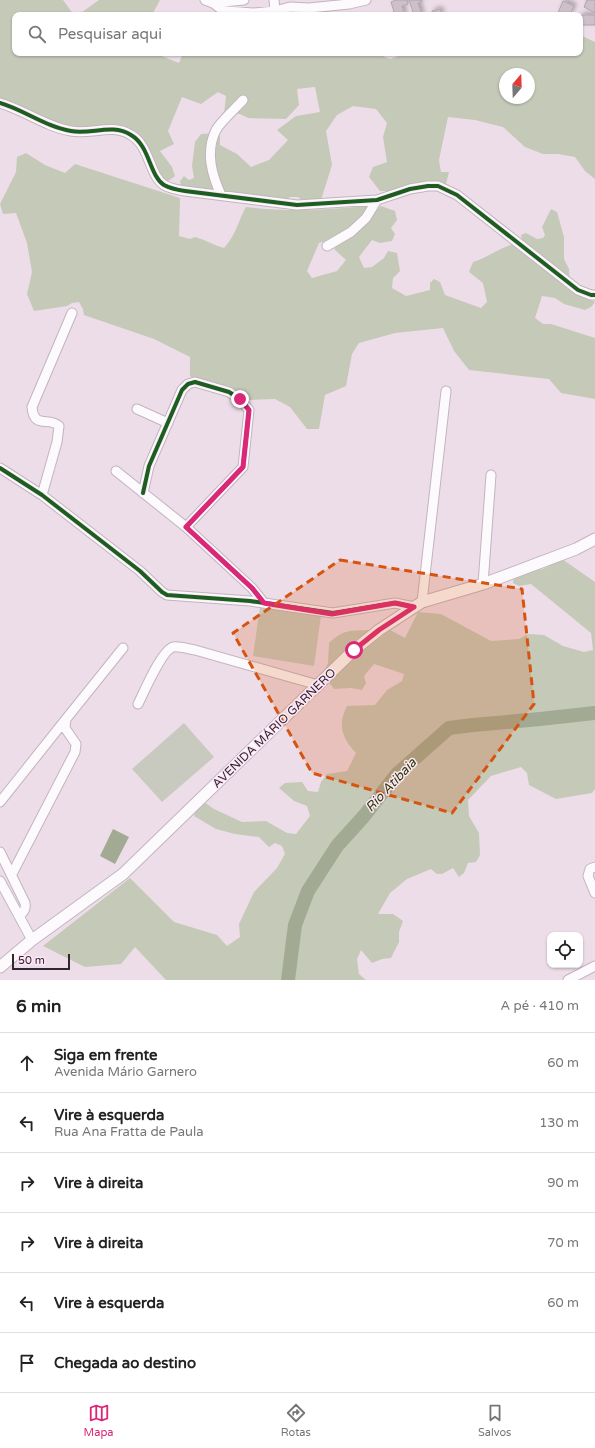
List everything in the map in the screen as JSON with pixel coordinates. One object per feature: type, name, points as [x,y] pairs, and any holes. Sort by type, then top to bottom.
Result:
[{"type":"main road","name":"AVENIDA MÁRIO GARNERO","points":[[0,978],[3,964],[32,940],[123,874],[354,650],[379,630],[418,605],[484,584],[594,542]]},
{"type":"street","points":[[209,2],[244,0]]},
{"type":"street","points":[[274,0],[275,11]]},
{"type":"street","points":[[264,12],[275,11],[297,0]]},
{"type":"street","points":[[290,4],[309,8],[364,0]]},
{"type":"street","points":[[209,2],[221,9],[234,12]]},
{"type":"street","points":[[221,195],[213,177],[209,152],[216,130],[243,100]]},
{"type":"street","points":[[0,103],[58,127],[72,131],[110,129],[126,132],[138,140],[146,151],[158,179],[164,185],[185,191],[303,205],[377,200],[410,189],[438,186],[469,205],[578,290],[595,295]]},
{"type":"street","points":[[326,246],[351,232],[366,218],[377,200]]},
{"type":"street","points":[[42,495],[57,442],[59,426],[55,423],[39,421],[32,414],[32,407],[72,313]]},
{"type":"street","points":[[143,493],[149,466],[182,390],[188,384],[196,382],[229,392],[240,399],[249,410],[243,467],[186,527]]},
{"type":"street","points":[[0,468],[42,495],[140,571],[167,595],[250,601],[332,614],[395,603],[418,605],[446,391]]},
{"type":"street","points":[[137,409],[168,423]]},
{"type":"street","points":[[116,471],[186,527],[252,588],[264,603]]},
{"type":"street","points":[[484,584],[491,475]]},
{"type":"street","points":[[244,581],[250,601]]},
{"type":"street","points":[[138,704],[164,654],[171,648],[175,647],[195,650],[318,685]]},
{"type":"street","points":[[0,802],[124,648]]},
{"type":"street","points":[[12,874],[75,752],[76,744],[65,728],[66,719]]},
{"type":"street","points":[[0,852],[12,874],[26,907],[24,912],[19,916]]},
{"type":"street","points":[[595,866],[590,869],[588,876],[595,893]]},
{"type":"street","points":[[0,881],[32,940]]},
{"type":"street","points":[[568,980],[595,966]]},
{"type":"highlighted area","points":[[340,560],[522,589],[534,704],[452,813],[312,773],[233,633]]},
{"type":"shaded area","points":[[0,0],[63,0],[72,12],[12,12],[12,56],[162,56],[179,63],[182,56],[382,56],[390,59],[398,56],[583,56],[583,36],[595,42],[595,179],[585,171],[575,157],[558,154],[543,154],[525,147],[503,127],[475,120],[448,117],[439,160],[441,172],[449,172],[446,184],[427,182],[410,184],[393,191],[380,191],[369,177],[373,167],[387,162],[383,137],[387,123],[376,109],[353,106],[337,115],[326,131],[332,165],[321,200],[303,201],[298,197],[290,197],[285,200],[195,190],[181,186],[180,181],[184,176],[189,180],[194,178],[192,166],[195,142],[201,134],[220,133],[220,145],[237,154],[251,167],[269,160],[288,140],[277,130],[296,116],[320,112],[315,87],[297,89],[299,105],[286,119],[248,118],[240,114],[224,114],[226,96],[218,92],[201,104],[182,97],[168,131],[174,144],[160,151],[172,167],[175,176],[167,182],[161,178],[139,137],[70,129],[0,106]]},
{"type":"shaded area","points":[[99,0],[160,0],[154,12],[82,12]]},
{"type":"shaded area","points":[[26,153],[45,165],[65,173],[75,164],[180,198],[179,236],[190,239],[195,237],[224,248],[234,233],[246,207],[277,210],[307,210],[368,206],[354,227],[335,238],[319,243],[307,271],[312,278],[337,271],[346,260],[334,249],[381,206],[395,211],[397,220],[391,228],[395,234],[392,241],[380,243],[372,240],[359,257],[364,268],[372,267],[384,258],[388,251],[397,253],[400,271],[393,278],[392,288],[406,296],[430,290],[430,283],[434,279],[440,282],[445,295],[481,308],[487,302],[483,283],[469,272],[473,262],[503,248],[523,243],[521,235],[526,233],[537,239],[543,238],[545,235],[542,227],[551,209],[557,212],[564,237],[564,259],[569,269],[570,290],[595,302],[591,307],[585,310],[564,304],[555,298],[542,296],[535,318],[543,324],[551,324],[595,338],[595,399],[561,393],[549,379],[469,370],[454,351],[443,328],[395,333],[359,343],[352,354],[346,386],[325,395],[319,429],[307,429],[290,407],[275,399],[246,400],[199,386],[190,376],[190,357],[154,339],[84,315],[83,309],[79,302],[72,303],[67,306],[34,311],[27,294],[32,272],[27,243],[16,213],[3,214],[0,204],[16,172],[17,157]]},
{"type":"shaded area","points":[[562,559],[595,582],[595,789],[592,793],[556,799],[529,785],[527,773],[521,767],[491,776],[468,800],[469,816],[479,833],[480,855],[476,862],[468,863],[464,873],[459,877],[453,868],[442,874],[437,874],[431,869],[407,879],[390,893],[378,914],[393,914],[403,921],[399,932],[399,942],[391,958],[382,959],[372,963],[361,950],[357,959],[359,974],[366,980],[166,980],[135,947],[121,964],[85,967],[43,946],[130,878],[174,922],[217,935],[227,946],[240,937],[239,924],[254,892],[277,868],[285,854],[282,846],[275,843],[269,847],[259,837],[235,834],[216,829],[194,816],[197,809],[204,802],[214,809],[242,822],[266,821],[287,833],[296,834],[310,816],[307,806],[294,801],[279,788],[285,783],[302,782],[308,791],[318,792],[321,782],[327,774],[347,771],[356,753],[347,742],[342,731],[342,719],[347,706],[375,705],[387,690],[402,681],[404,674],[374,664],[364,676],[366,683],[362,690],[351,688],[334,689],[327,680],[325,670],[328,663],[329,643],[343,633],[356,630],[369,630],[378,639],[390,630],[405,638],[418,612],[441,614],[491,641],[519,639],[528,634],[544,635],[563,646],[584,652],[593,650],[591,633],[531,584],[519,586],[513,583],[514,575],[543,569]]},
{"type":"shaded area","points":[[260,607],[321,616],[314,666],[253,656]]},
{"type":"shaded area","points":[[184,723],[214,757],[162,802],[132,769]]},
{"type":"shaded area","points":[[113,829],[129,837],[115,864],[100,856]]},
{"type":"building","points":[[396,0],[407,0],[408,4],[402,6],[404,12],[394,12],[391,2]]},
{"type":"building","points":[[409,0],[421,0],[422,1],[418,3],[421,12],[413,12]]},
{"type":"building","points":[[587,0],[595,0],[595,13],[584,7]]},
{"type":"building","points":[[563,1],[574,6],[571,12],[558,12]]},
{"type":"building","points":[[440,9],[441,12],[432,12]]},
{"type":"building","points":[[583,15],[595,15],[595,25],[583,25]]},
{"type":"waterway","name":"Rio Atibaia","points":[[288,980],[295,925],[308,891],[337,846],[364,816],[397,774],[449,728],[595,713]]},
{"type":"cycle path","points":[[0,103],[62,129],[79,132],[116,130],[131,135],[142,146],[155,175],[159,180],[164,185],[177,190],[297,205],[377,200],[410,189],[438,186],[457,195],[578,290],[595,295]]},
{"type":"cycle path","points":[[143,493],[149,466],[182,390],[188,384],[195,382],[229,392],[240,399],[249,410],[243,467],[186,527],[252,588],[264,603]]},
{"type":"cycle path","points":[[0,468],[42,495],[140,571],[167,595],[250,601],[333,613],[395,603],[414,607]]},
{"type":"route","points":[[240,399],[249,410],[243,467],[186,527],[252,588],[264,603],[332,614],[395,603],[414,607],[379,630],[354,650]]}]
